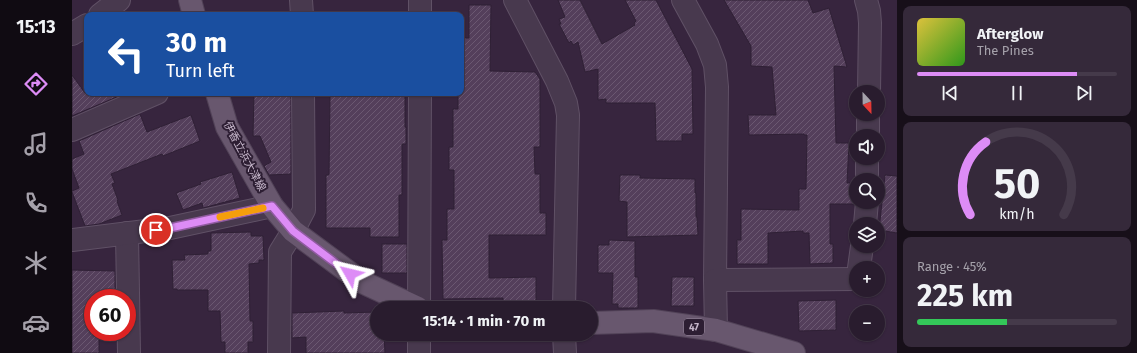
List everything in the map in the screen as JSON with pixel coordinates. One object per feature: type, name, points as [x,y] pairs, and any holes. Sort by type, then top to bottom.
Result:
[{"type":"main road","points":[[190,0],[193,12]]},
{"type":"main road","name":"伊香立浜大津線","points":[[218,96],[228,127],[272,206],[293,231],[362,282],[403,301]]},
{"type":"main road","name":"47","points":[[598,323],[653,321],[716,330],[794,353]]},
{"type":"street","points":[[104,12],[119,0]]},
{"type":"street","points":[[301,0],[302,12]]},
{"type":"street","points":[[420,0],[420,12]]},
{"type":"street","points":[[515,0],[557,81],[566,103],[568,115],[564,301]]},
{"type":"street","points":[[683,0],[704,38],[715,65],[717,87],[714,280],[716,330]]},
{"type":"street","points":[[866,0],[870,23],[868,85]]},
{"type":"street","points":[[72,34],[84,27]]},
{"type":"street","points":[[72,130],[150,96]]},
{"type":"street","points":[[279,353],[280,252],[304,210],[303,96]]},
{"type":"street","points":[[418,301],[420,96]]},
{"type":"street","points":[[72,240],[170,228],[272,206]]},
{"type":"street","points":[[128,233],[129,353]]},
{"type":"street","points":[[714,280],[849,279]]},
{"type":"street","points":[[419,341],[419,353]]},
{"type":"street","points":[[564,341],[565,353]]},
{"type":"building","points":[[558,0],[580,0],[602,44],[635,25],[634,23],[636,21],[625,0],[656,0],[692,69],[693,134],[682,134],[682,141],[656,141],[655,103],[606,103],[606,99],[598,100],[598,69],[585,72],[578,42],[573,45],[571,41],[569,43],[559,24],[561,24],[559,19],[565,17]]},
{"type":"building","points":[[724,0],[808,0],[813,13],[829,8],[847,67],[834,66],[836,143],[849,143],[847,183],[849,183],[849,204],[830,204],[830,244],[833,244],[833,263],[810,264],[809,233],[803,233],[803,231],[768,233],[768,264],[737,264],[737,240],[741,240],[741,209],[799,210],[799,189],[806,189],[807,135],[749,135],[748,115],[776,115],[772,67],[751,66],[751,46]]},
{"type":"building","points":[[469,5],[491,5],[490,71],[535,72],[540,79],[540,147],[534,147],[535,174],[540,174],[540,213],[546,213],[546,235],[489,235],[489,278],[536,277],[536,301],[503,301],[503,298],[443,299],[442,240],[447,240],[447,209],[454,209],[454,170],[449,170],[449,147],[453,147],[453,109],[458,109],[458,96],[464,96],[464,38],[469,38]]},
{"type":"building","points":[[72,75],[84,92],[84,96],[119,96],[72,116]]},
{"type":"building","points":[[254,96],[291,96],[291,174],[269,175],[264,166],[271,162],[260,136],[253,136]]},
{"type":"building","points":[[330,96],[405,96],[406,144],[402,144],[402,195],[399,195],[399,237],[370,237],[370,228],[326,228],[326,175],[329,175]]},
{"type":"building","points":[[140,114],[147,132],[191,115],[200,141],[163,156],[162,154],[111,174],[115,183],[112,184],[122,215],[99,224],[85,226],[72,192],[79,188],[72,169],[72,159],[84,154],[79,141]]},
{"type":"building","points":[[232,172],[240,198],[203,208],[202,203],[183,210],[176,193],[201,184],[200,182]]},
{"type":"building","points":[[620,175],[640,175],[640,178],[695,179],[698,235],[627,237],[627,202],[619,201]]},
{"type":"building","points":[[885,175],[897,176],[897,233],[885,231],[885,217],[880,217],[881,209],[885,209]]},
{"type":"building","points":[[251,232],[251,236],[263,236],[264,260],[259,260],[259,263],[249,264],[250,321],[253,321],[253,342],[248,342],[248,353],[225,353],[225,342],[221,342],[220,311],[208,311],[208,290],[173,289],[172,260],[185,260],[184,255],[208,254],[208,251],[211,251],[211,233]]},
{"type":"building","points":[[609,240],[635,241],[635,277],[638,277],[638,308],[618,308],[618,304],[612,304],[613,273],[598,273],[598,245],[609,245]]},
{"type":"building","points":[[382,244],[407,244],[407,273],[382,273]]},
{"type":"building","points":[[72,270],[115,271],[115,289],[84,289],[84,341],[99,341],[99,353],[72,353]]},
{"type":"building","points":[[672,277],[694,277],[694,306],[671,306]]},
{"type":"building","points":[[836,300],[836,330],[799,331],[798,301]]},
{"type":"building","points":[[344,311],[344,313],[370,312],[370,341],[384,341],[385,353],[306,353],[306,337],[292,338],[292,313]]},
{"type":"slow traffic","points":[[220,217],[263,208]]},
{"type":"route","points":[[156,230],[272,206],[293,231],[350,274]]}]
